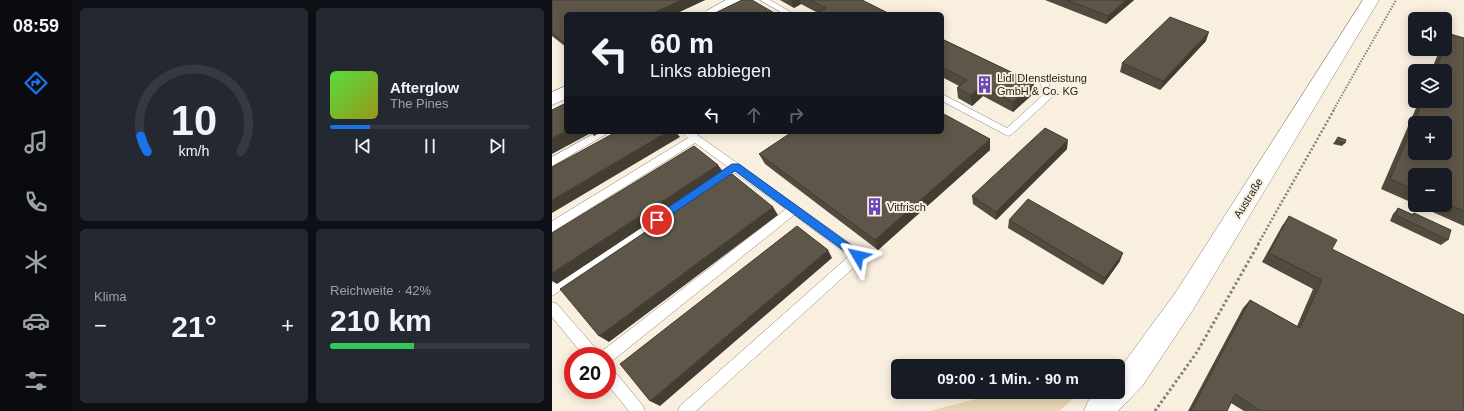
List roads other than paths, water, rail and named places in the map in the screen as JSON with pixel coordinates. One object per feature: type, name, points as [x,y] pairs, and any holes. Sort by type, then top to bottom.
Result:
[{"type":"main road","points":[[715,12],[737,0]]},
{"type":"main road","name":"Austraße","points":[[1125,384],[1133,375],[1184,300],[1371,0]]},
{"type":"main road","points":[[552,100],[564,93]]},
{"type":"main road","name":"Austraße","points":[[1098,411],[1110,399]]},
{"type":"lane","points":[[764,0],[786,12]]},
{"type":"lane","points":[[944,98],[1008,133],[1048,96],[1045,84]]},
{"type":"lane","points":[[552,162],[601,134]]},
{"type":"lane","points":[[552,227],[692,135],[858,256],[685,411]]},
{"type":"lane","points":[[552,290],[736,167]]},
{"type":"lane","points":[[616,349],[794,209]]},
{"type":"lane","points":[[552,308],[585,347]]},
{"type":"lane","points":[[616,384],[638,411]]},
{"type":"place","name":"Lidl DIenstleistung GmbH & Co. KG","points":[[984,84]]},
{"type":"place","name":"Vitfrisch","points":[[874,207]]}]
